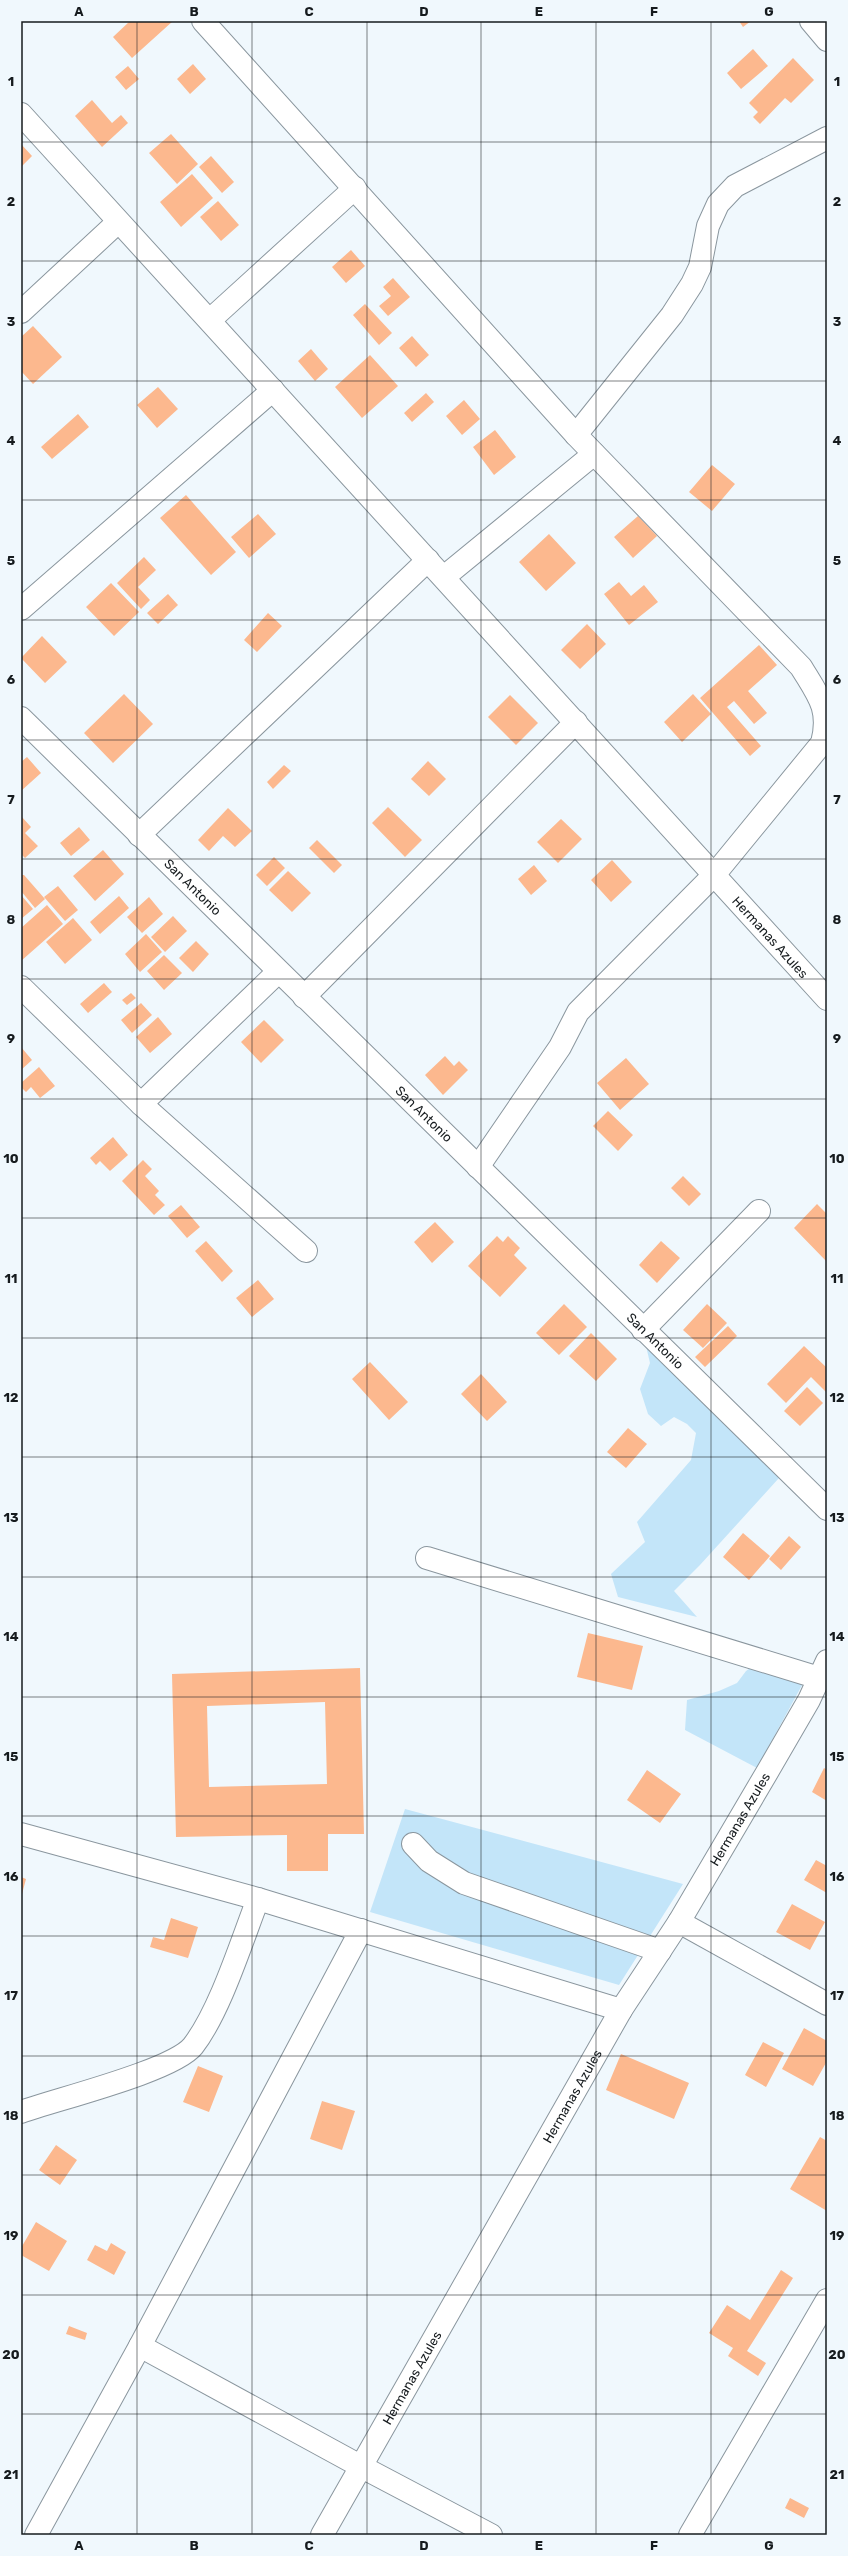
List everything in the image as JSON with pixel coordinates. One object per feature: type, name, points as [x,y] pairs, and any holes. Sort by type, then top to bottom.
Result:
[{"type":"street","points":[[203,21],[576,435],[802,667],[819,697],[824,711],[827,725],[822,743],[714,875],[578,1012],[560,1047],[478,1167]]},
{"type":"street","points":[[811,21],[827,40]]},
{"type":"street","name":"Hermanas Azules","points":[[21,114],[827,999]]},
{"type":"street","points":[[576,435],[672,315],[692,284],[700,267],[708,226],[718,204],[735,186],[827,138]]},
{"type":"street","points":[[210,320],[354,188]]},
{"type":"street","points":[[21,312],[118,222]]},
{"type":"street","points":[[24,599],[273,390]]},
{"type":"street","points":[[444,577],[594,454]]},
{"type":"street","points":[[139,836],[428,560]]},
{"type":"street","name":"San Antonio","points":[[21,718],[139,836],[827,1510]]},
{"type":"street","points":[[304,997],[576,722]]},
{"type":"street","points":[[141,1104],[278,972]]},
{"type":"street","points":[[21,987],[141,1104],[306,1251]]},
{"type":"street","points":[[643,1330],[759,1211]]},
{"type":"street","points":[[427,1558],[823,1670]]},
{"type":"street","name":"Hermanas Azules","points":[[322,2535],[621,2010],[679,1922],[809,1700],[823,1670]]},
{"type":"street","points":[[21,1834],[258,1899],[621,2010]]},
{"type":"street","points":[[413,1844],[429,1861],[464,1883],[660,1951]]},
{"type":"street","points":[[21,2112],[167,2064],[192,2047],[211,2016],[258,1899]]},
{"type":"street","points":[[679,1922],[827,2004]]},
{"type":"street","points":[[36,2535],[140,2346],[361,1930]]},
{"type":"street","points":[[690,2535],[827,2300]]},
{"type":"street","points":[[140,2346],[362,2467],[491,2535]]},
{"type":"shaded area","points":[[646,1346],[779,1478],[700,1565],[674,1591],[697,1617],[618,1597],[611,1574],[645,1542],[637,1522],[691,1460],[696,1433],[687,1424],[674,1417],[661,1426],[648,1414],[640,1389],[650,1363]]},
{"type":"shaded area","points":[[760,1661],[807,1676],[757,1768],[685,1730],[687,1700],[719,1691],[737,1683],[746,1671]]},
{"type":"shaded area","points":[[405,1809],[683,1884],[619,1985],[370,1912]]},
{"type":"building","points":[[130,21],[173,21],[132,58],[113,37]]},
{"type":"building","points":[[739,21],[751,21],[743,27]]},
{"type":"building","points":[[753,49],[768,66],[741,89],[727,73]]},
{"type":"building","points":[[793,58],[814,80],[791,103],[785,98],[760,124],[753,117],[758,112],[749,103]]},
{"type":"building","points":[[193,64],[206,79],[190,94],[177,79]]},
{"type":"building","points":[[128,66],[139,79],[126,90],[115,77]]},
{"type":"building","points":[[92,100],[112,123],[121,115],[128,123],[102,147],[75,116]]},
{"type":"building","points":[[171,134],[198,164],[177,184],[149,153]]},
{"type":"building","points":[[21,144],[32,156],[21,167]]},
{"type":"building","points":[[211,156],[234,182],[222,193],[199,167]]},
{"type":"building","points":[[192,174],[213,198],[181,227],[160,202]]},
{"type":"building","points":[[218,201],[239,225],[221,241],[200,217]]},
{"type":"building","points":[[351,250],[365,266],[346,283],[332,267]]},
{"type":"building","points":[[393,278],[410,297],[388,316],[379,306],[391,296],[383,287]]},
{"type":"building","points":[[365,304],[392,333],[379,345],[353,315]]},
{"type":"building","points":[[33,326],[62,357],[33,384],[21,371],[21,337]]},
{"type":"building","points":[[412,336],[429,355],[416,367],[399,348]]},
{"type":"building","points":[[311,349],[328,369],[315,381],[298,361]]},
{"type":"building","points":[[370,355],[398,386],[362,418],[335,387]]},
{"type":"building","points":[[158,387],[178,409],[157,428],[137,405]]},
{"type":"building","points":[[426,393],[434,402],[412,422],[404,413]]},
{"type":"building","points":[[464,400],[480,419],[462,435],[446,416]]},
{"type":"building","points":[[78,414],[89,427],[52,459],[41,447]]},
{"type":"building","points":[[495,430],[516,457],[494,475],[473,447]]},
{"type":"building","points":[[712,465],[735,484],[712,511],[689,492]]},
{"type":"building","points":[[186,495],[236,552],[211,575],[160,518]]},
{"type":"building","points":[[258,514],[276,534],[249,558],[231,537]]},
{"type":"building","points":[[638,516],[657,536],[633,558],[614,537]]},
{"type":"building","points":[[549,534],[576,563],[546,591],[519,562]]},
{"type":"building","points":[[144,557],[156,570],[138,587],[150,600],[141,609],[117,583]]},
{"type":"building","points":[[619,582],[631,596],[644,585],[658,602],[629,625],[604,594]]},
{"type":"building","points":[[111,583],[139,612],[114,636],[86,607]]},
{"type":"building","points":[[168,594],[178,605],[158,624],[147,613]]},
{"type":"building","points":[[268,613],[282,626],[257,652],[244,640]]},
{"type":"building","points":[[587,624],[606,644],[580,669],[561,650]]},
{"type":"building","points":[[42,636],[67,662],[45,683],[21,658]]},
{"type":"building","points":[[759,645],[777,665],[748,691],[767,713],[754,724],[734,701],[727,707],[761,746],[750,756],[700,698]]},
{"type":"building","points":[[124,694],[153,724],[113,763],[84,733]]},
{"type":"building","points":[[693,694],[711,714],[682,742],[664,722]]},
{"type":"building","points":[[510,695],[538,723],[516,745],[488,717]]},
{"type":"building","points":[[27,757],[41,773],[21,791],[21,762]]},
{"type":"building","points":[[428,761],[446,779],[429,796],[411,779]]},
{"type":"building","points":[[284,765],[291,771],[273,789],[267,782]]},
{"type":"building","points":[[388,807],[422,840],[405,857],[372,823]]},
{"type":"building","points":[[228,808],[252,831],[235,847],[223,836],[209,851],[198,840]]},
{"type":"building","points":[[21,816],[31,827],[25,833],[38,846],[25,858],[21,854]]},
{"type":"building","points":[[561,819],[582,839],[558,863],[537,842]]},
{"type":"building","points":[[79,827],[90,840],[71,856],[60,843]]},
{"type":"building","points":[[317,840],[342,865],[334,873],[309,848]]},
{"type":"building","points":[[103,850],[124,874],[95,901],[73,876]]},
{"type":"building","points":[[274,857],[285,868],[267,886],[256,875]]},
{"type":"building","points":[[612,860],[632,882],[611,902],[591,880]]},
{"type":"building","points":[[534,865],[547,881],[531,895],[518,879]]},
{"type":"building","points":[[288,871],[311,893],[292,912],[269,890]]},
{"type":"building","points":[[21,875],[24,875],[45,899],[35,908],[21,891]]},
{"type":"building","points":[[58,886],[78,910],[65,921],[44,897]]},
{"type":"building","points":[[21,895],[33,909],[21,919]]},
{"type":"building","points":[[119,896],[129,908],[100,934],[90,922]]},
{"type":"building","points":[[149,897],[163,914],[142,933],[127,917]]},
{"type":"building","points":[[47,905],[63,924],[21,961],[21,928]]},
{"type":"building","points":[[173,916],[187,931],[165,952],[151,937]]},
{"type":"building","points":[[73,918],[92,940],[65,964],[46,942]]},
{"type":"building","points":[[146,934],[162,952],[140,972],[125,954]]},
{"type":"building","points":[[196,941],[209,954],[193,972],[179,958]]},
{"type":"building","points":[[164,955],[182,973],[164,990],[147,971]]},
{"type":"building","points":[[104,983],[112,992],[88,1013],[80,1004]]},
{"type":"building","points":[[131,993],[136,998],[127,1005],[122,1000]]},
{"type":"building","points":[[141,1003],[152,1015],[132,1033],[121,1020]]},
{"type":"building","points":[[158,1017],[172,1034],[150,1053],[136,1037]]},
{"type":"building","points":[[264,1020],[284,1040],[261,1063],[241,1042]]},
{"type":"building","points":[[21,1047],[32,1060],[21,1070]]},
{"type":"building","points":[[445,1056],[454,1066],[459,1061],[468,1070],[443,1095],[425,1075]]},
{"type":"building","points":[[626,1058],[649,1084],[620,1110],[597,1083]]},
{"type":"building","points":[[39,1067],[55,1086],[40,1098],[31,1087],[26,1092],[21,1087],[21,1083]]},
{"type":"building","points":[[608,1111],[633,1135],[618,1151],[593,1126]]},
{"type":"building","points":[[113,1137],[128,1155],[110,1171],[100,1161],[96,1165],[90,1158]]},
{"type":"building","points":[[143,1160],[152,1169],[145,1176],[159,1191],[155,1195],[165,1205],[154,1215],[122,1181]]},
{"type":"building","points":[[683,1176],[701,1194],[689,1206],[671,1188]]},
{"type":"building","points":[[817,1204],[827,1214],[827,1262],[794,1228]]},
{"type":"building","points":[[181,1205],[200,1227],[187,1238],[168,1216]]},
{"type":"building","points":[[435,1222],[454,1242],[432,1263],[414,1242]]},
{"type":"building","points":[[497,1236],[503,1242],[508,1236],[520,1248],[514,1255],[527,1268],[500,1297],[468,1266]]},
{"type":"building","points":[[206,1241],[233,1271],[222,1282],[195,1251]]},
{"type":"building","points":[[661,1241],[680,1258],[657,1283],[639,1265]]},
{"type":"building","points":[[258,1280],[274,1299],[252,1317],[236,1298]]},
{"type":"building","points":[[564,1304],[587,1327],[559,1355],[536,1333]]},
{"type":"building","points":[[707,1304],[727,1323],[703,1348],[683,1330]]},
{"type":"building","points":[[728,1326],[737,1336],[705,1367],[695,1357]]},
{"type":"building","points":[[591,1333],[617,1359],[596,1381],[569,1356]]},
{"type":"building","points":[[804,1346],[827,1368],[827,1393],[811,1377],[786,1403],[767,1384]]},
{"type":"building","points":[[370,1362],[408,1402],[389,1420],[352,1379]]},
{"type":"building","points":[[481,1374],[507,1402],[487,1421],[461,1394]]},
{"type":"building","points":[[807,1387],[823,1403],[800,1426],[784,1411]]},
{"type":"building","points":[[628,1428],[647,1444],[626,1468],[607,1452]]},
{"type":"building","points":[[743,1533],[770,1556],[749,1580],[723,1557]]},
{"type":"building","points":[[789,1536],[801,1547],[781,1570],[769,1559]]},
{"type":"building","points":[[588,1633],[643,1646],[632,1690],[577,1677]]},
{"type":"building","points":[[360,1668],[364,1834],[328,1834],[328,1871],[287,1871],[287,1835],[176,1837],[172,1674]],"holes":[[[325,1702],[327,1784],[209,1787],[207,1706]]]},
{"type":"building","points":[[824,1768],[827,1770],[827,1801],[812,1792]]},
{"type":"building","points":[[647,1770],[681,1794],[660,1823],[627,1800]]},
{"type":"building","points":[[816,1860],[827,1866],[827,1893],[804,1880]]},
{"type":"building","points":[[21,1877],[26,1879],[22,1894],[21,1894]]},
{"type":"building","points":[[792,1904],[825,1922],[810,1950],[776,1932]]},
{"type":"building","points":[[171,1918],[198,1927],[188,1958],[150,1947],[153,1937],[164,1940]]},
{"type":"building","points":[[804,2028],[827,2041],[827,2061],[813,2086],[782,2069]]},
{"type":"building","points":[[763,2042],[784,2053],[766,2087],[745,2075]]},
{"type":"building","points":[[621,2054],[689,2083],[674,2119],[606,2090]]},
{"type":"building","points":[[198,2066],[223,2076],[209,2112],[183,2102]]},
{"type":"building","points":[[322,2101],[355,2111],[342,2150],[310,2139]]},
{"type":"building","points":[[820,2137],[827,2141],[827,2211],[790,2189]]},
{"type":"building","points":[[56,2145],[77,2160],[60,2185],[39,2170]]},
{"type":"building","points":[[36,2222],[67,2241],[49,2271],[21,2255],[21,2248]]},
{"type":"building","points":[[111,2243],[126,2252],[114,2275],[87,2260],[95,2245],[107,2251]]},
{"type":"building","points":[[781,2270],[793,2278],[747,2351],[766,2363],[758,2376],[728,2356],[733,2348],[709,2333],[727,2305],[750,2320]]},
{"type":"building","points":[[69,2326],[87,2333],[85,2340],[66,2334]]},
{"type":"building","points":[[790,2498],[809,2508],[804,2518],[785,2508]]}]
